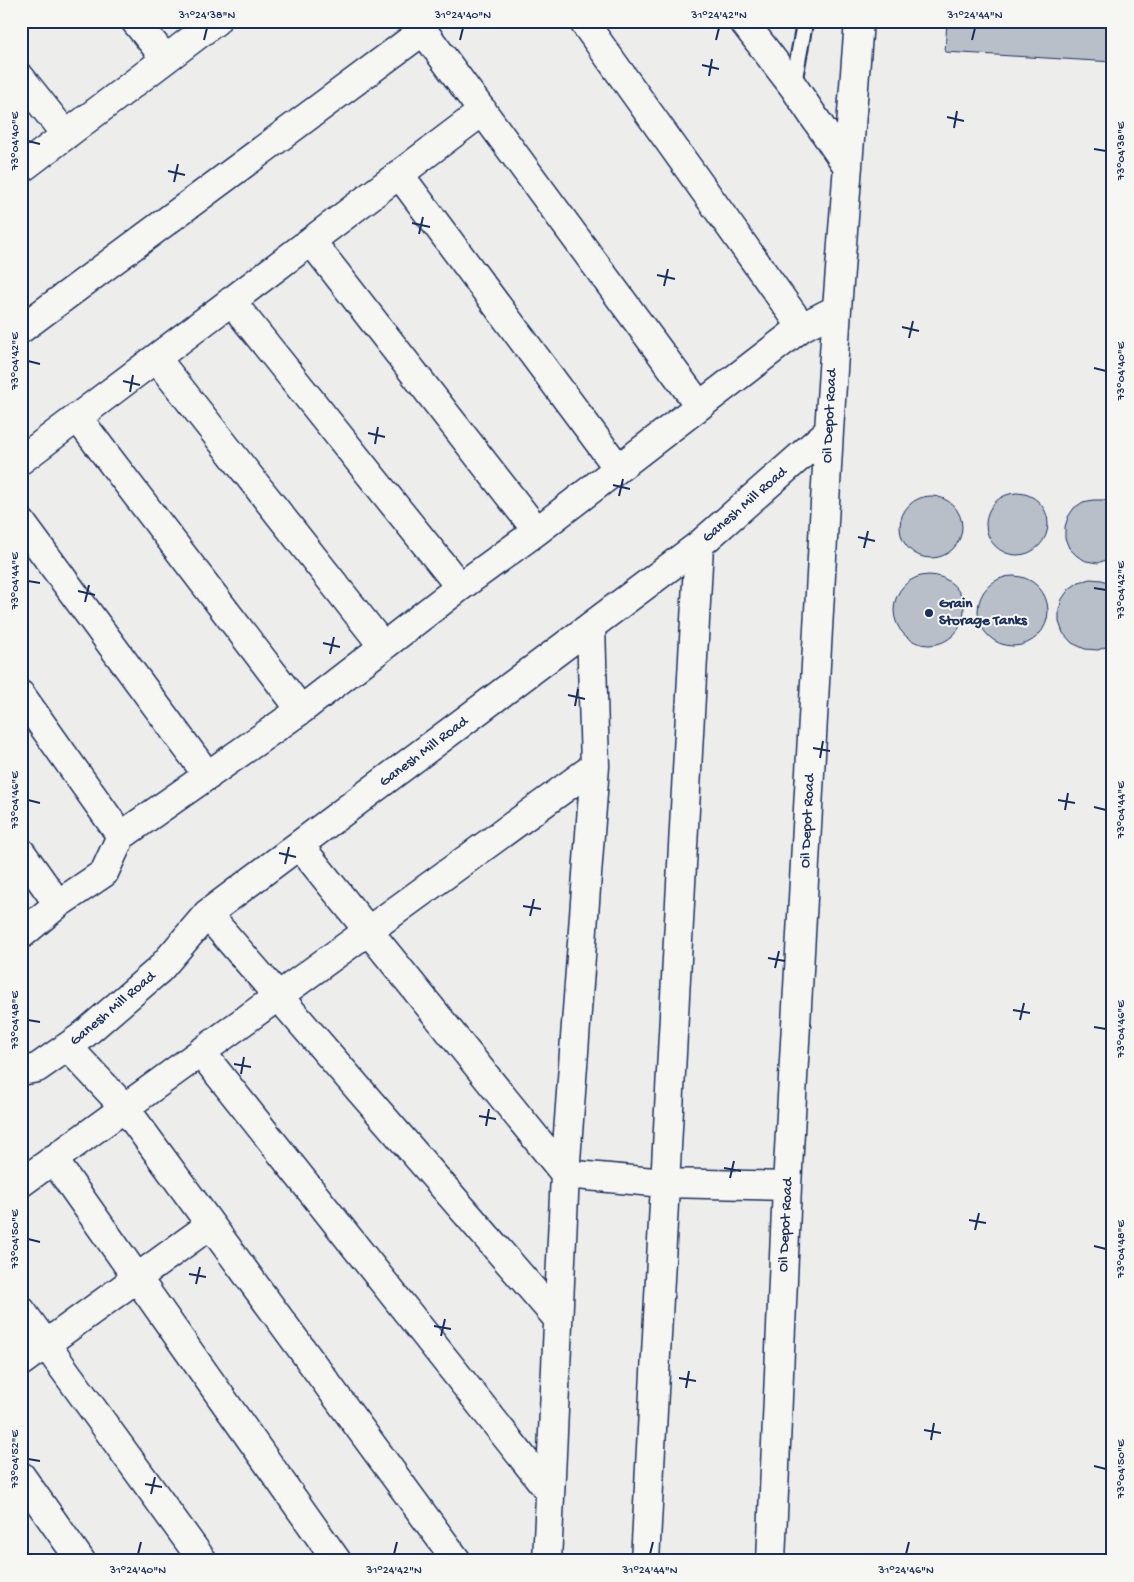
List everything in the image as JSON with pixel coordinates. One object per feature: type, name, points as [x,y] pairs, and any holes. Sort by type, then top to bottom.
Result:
[{"type":"street","points":[[135,21],[166,60]]},
{"type":"street","points":[[21,169],[216,21]]},
{"type":"street","points":[[583,21],[802,327]]},
{"type":"street","points":[[743,21],[793,86],[848,167]]},
{"type":"street","name":"Oil Depot Road","points":[[770,1561],[787,1186],[829,431],[859,21]]},
{"type":"street","points":[[21,329],[419,26],[699,405]]},
{"type":"street","points":[[21,78],[66,135]]},
{"type":"street","points":[[21,460],[483,111]]},
{"type":"street","points":[[399,174],[618,468]]},
{"type":"street","points":[[311,241],[537,531]]},
{"type":"street","points":[[231,301],[460,587]]},
{"type":"street","points":[[21,935],[58,904],[104,873],[121,836],[301,710],[802,327],[837,309]]},
{"type":"street","points":[[156,358],[383,646]]},
{"type":"street","points":[[77,417],[301,710]]},
{"type":"street","name":"Ganesh Mill Road","points":[[21,1071],[37,1068],[68,1047],[160,970],[207,914],[699,546],[829,431]]},
{"type":"street","points":[[21,522],[208,776]]},
{"type":"street","points":[[644,1561],[699,546]]},
{"type":"street","points":[[547,1561],[565,1174],[595,766],[592,626]]},
{"type":"street","points":[[21,694],[121,836]]},
{"type":"street","points":[[21,1183],[595,766]]},
{"type":"street","points":[[299,845],[565,1174],[665,1183],[787,1186]]},
{"type":"street","points":[[21,852],[58,904]]},
{"type":"street","points":[[207,914],[558,1319]]},
{"type":"street","points":[[68,1047],[125,1108],[458,1561]]},
{"type":"street","points":[[201,1052],[550,1492]]},
{"type":"street","points":[[53,1159],[337,1561]]},
{"type":"street","points":[[21,1362],[210,1224]]},
{"type":"street","points":[[21,1310],[203,1561]]},
{"type":"street","points":[[21,1476],[81,1561]]},
{"type":"lane","points":[[793,86],[805,21]]},
{"type":"building","points":[[947,21],[1113,21],[1113,62],[945,52]]},
{"type":"building","name":"Grain Storage Tanks","points":[[1011,493],[1023,493],[1039,502],[1046,512],[1048,524],[1046,536],[1039,546],[1023,555],[1011,555],[1000,550],[991,541],[986,530],[986,518],[991,507],[1000,498]]},
{"type":"building","name":"Grain Storage Tanks","points":[[925,496],[937,496],[953,505],[960,515],[962,527],[960,539],[953,549],[937,558],[925,558],[914,553],[905,544],[900,533],[900,521],[905,510],[914,501]]},
{"type":"building","points":[[1104,500],[1113,504],[1113,557],[1098,563],[1086,561],[1077,556],[1069,548],[1065,538],[1065,527],[1068,517],[1074,508],[1083,502]]},
{"type":"building","name":"Grain Storage Tanks","points":[[922,575],[936,575],[949,581],[958,590],[964,603],[962,623],[954,635],[936,645],[922,645],[909,639],[900,630],[894,617],[894,603],[900,590],[909,581]]},
{"type":"building","name":"Grain Storage Tanks","points":[[1006,576],[1020,576],[1033,582],[1042,591],[1048,604],[1046,624],[1038,636],[1020,646],[1006,646],[993,640],[984,631],[978,618],[978,604],[984,591],[993,582]]},
{"type":"building","name":"Grain Storage Tanks","points":[[1090,579],[1102,580],[1113,585],[1113,644],[1098,650],[1085,649],[1072,643],[1063,633],[1059,622],[1059,610],[1062,599],[1069,589],[1079,582]]},
{"type":"place","name":"Grain Storage Tanks","points":[[929,613]]}]
